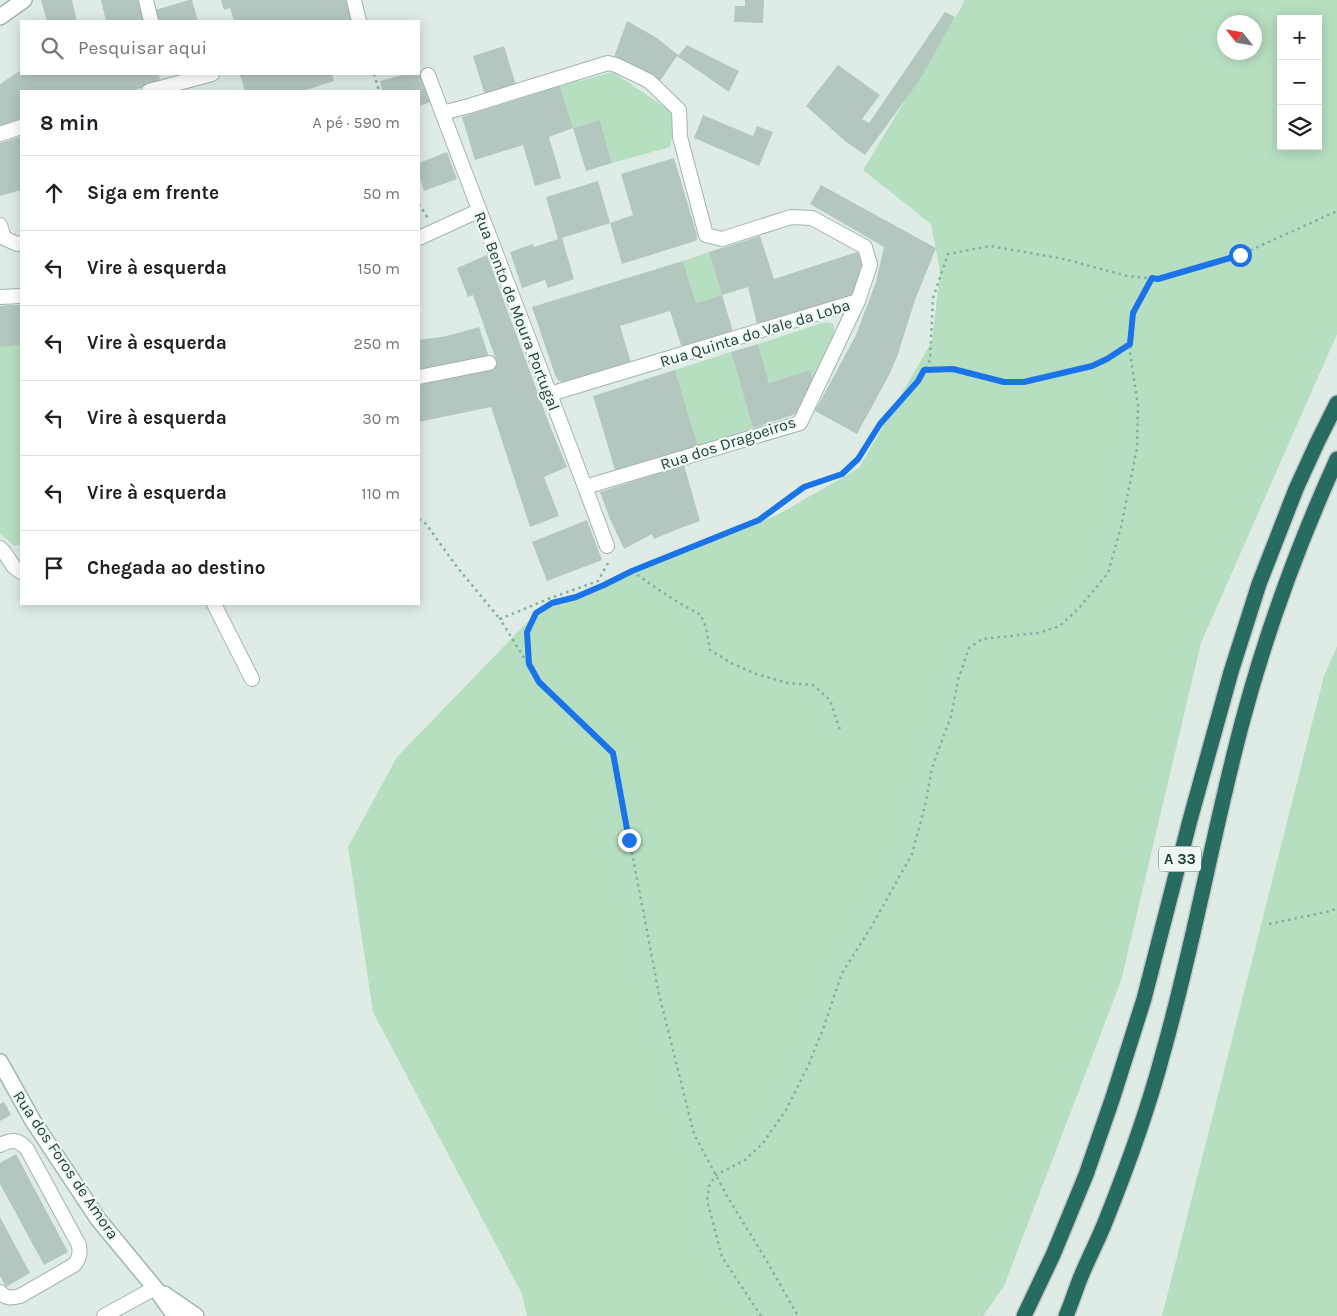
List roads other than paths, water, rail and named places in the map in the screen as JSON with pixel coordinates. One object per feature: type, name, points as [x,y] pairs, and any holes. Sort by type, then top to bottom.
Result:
[{"type":"highway","name":"A 33","points":[[1024,1316],[1054,1255],[1086,1174],[1122,1070],[1144,999],[1231,672],[1259,584],[1296,489],[1337,403]]},
{"type":"highway","name":"A 33","points":[[1060,1316],[1082,1274],[1105,1222],[1141,1127],[1182,982],[1232,766],[1261,657],[1296,556],[1337,459]]},
{"type":"highway","points":[[1066,1316],[1082,1274]]},
{"type":"main road","points":[[0,17],[24,0]]},
{"type":"main road","name":"Rua dos Foros de Amora","points":[[0,1062],[33,1121],[98,1219],[155,1288]]},
{"type":"main road","points":[[155,1288],[175,1316]]},
{"type":"main road","points":[[155,1288],[196,1316]]},
{"type":"street","points":[[146,0],[152,20]]},
{"type":"street","points":[[354,0],[360,20]]},
{"type":"street","name":"Rua Quinta do Vale da Loba","points":[[442,113],[608,63],[616,65],[649,81],[679,110],[680,137],[706,235],[722,239],[790,217],[812,218],[865,247],[870,265],[858,301],[550,394]]},
{"type":"street","points":[[152,90],[208,75]]},
{"type":"street","name":"Rua Bento de Moura Portugal","points":[[428,75],[607,546]]},
{"type":"street","points":[[0,134],[20,128]]},
{"type":"street","points":[[420,238],[478,210]]},
{"type":"street","points":[[0,224],[4,238],[17,244],[20,243]]},
{"type":"street","points":[[0,297],[20,296]]},
{"type":"street","name":"Rua dos Dragoeiros","points":[[586,487],[800,422],[858,301]]},
{"type":"street","points":[[420,377],[490,362]]},
{"type":"street","points":[[0,548],[14,567],[20,571]]},
{"type":"street","points":[[215,605],[252,679]]},
{"type":"street","points":[[0,1145],[13,1141],[21,1143],[27,1150],[79,1245],[80,1251],[79,1259],[74,1266],[20,1296],[12,1298],[0,1292]]},
{"type":"street","points":[[104,1316],[155,1288]]}]
